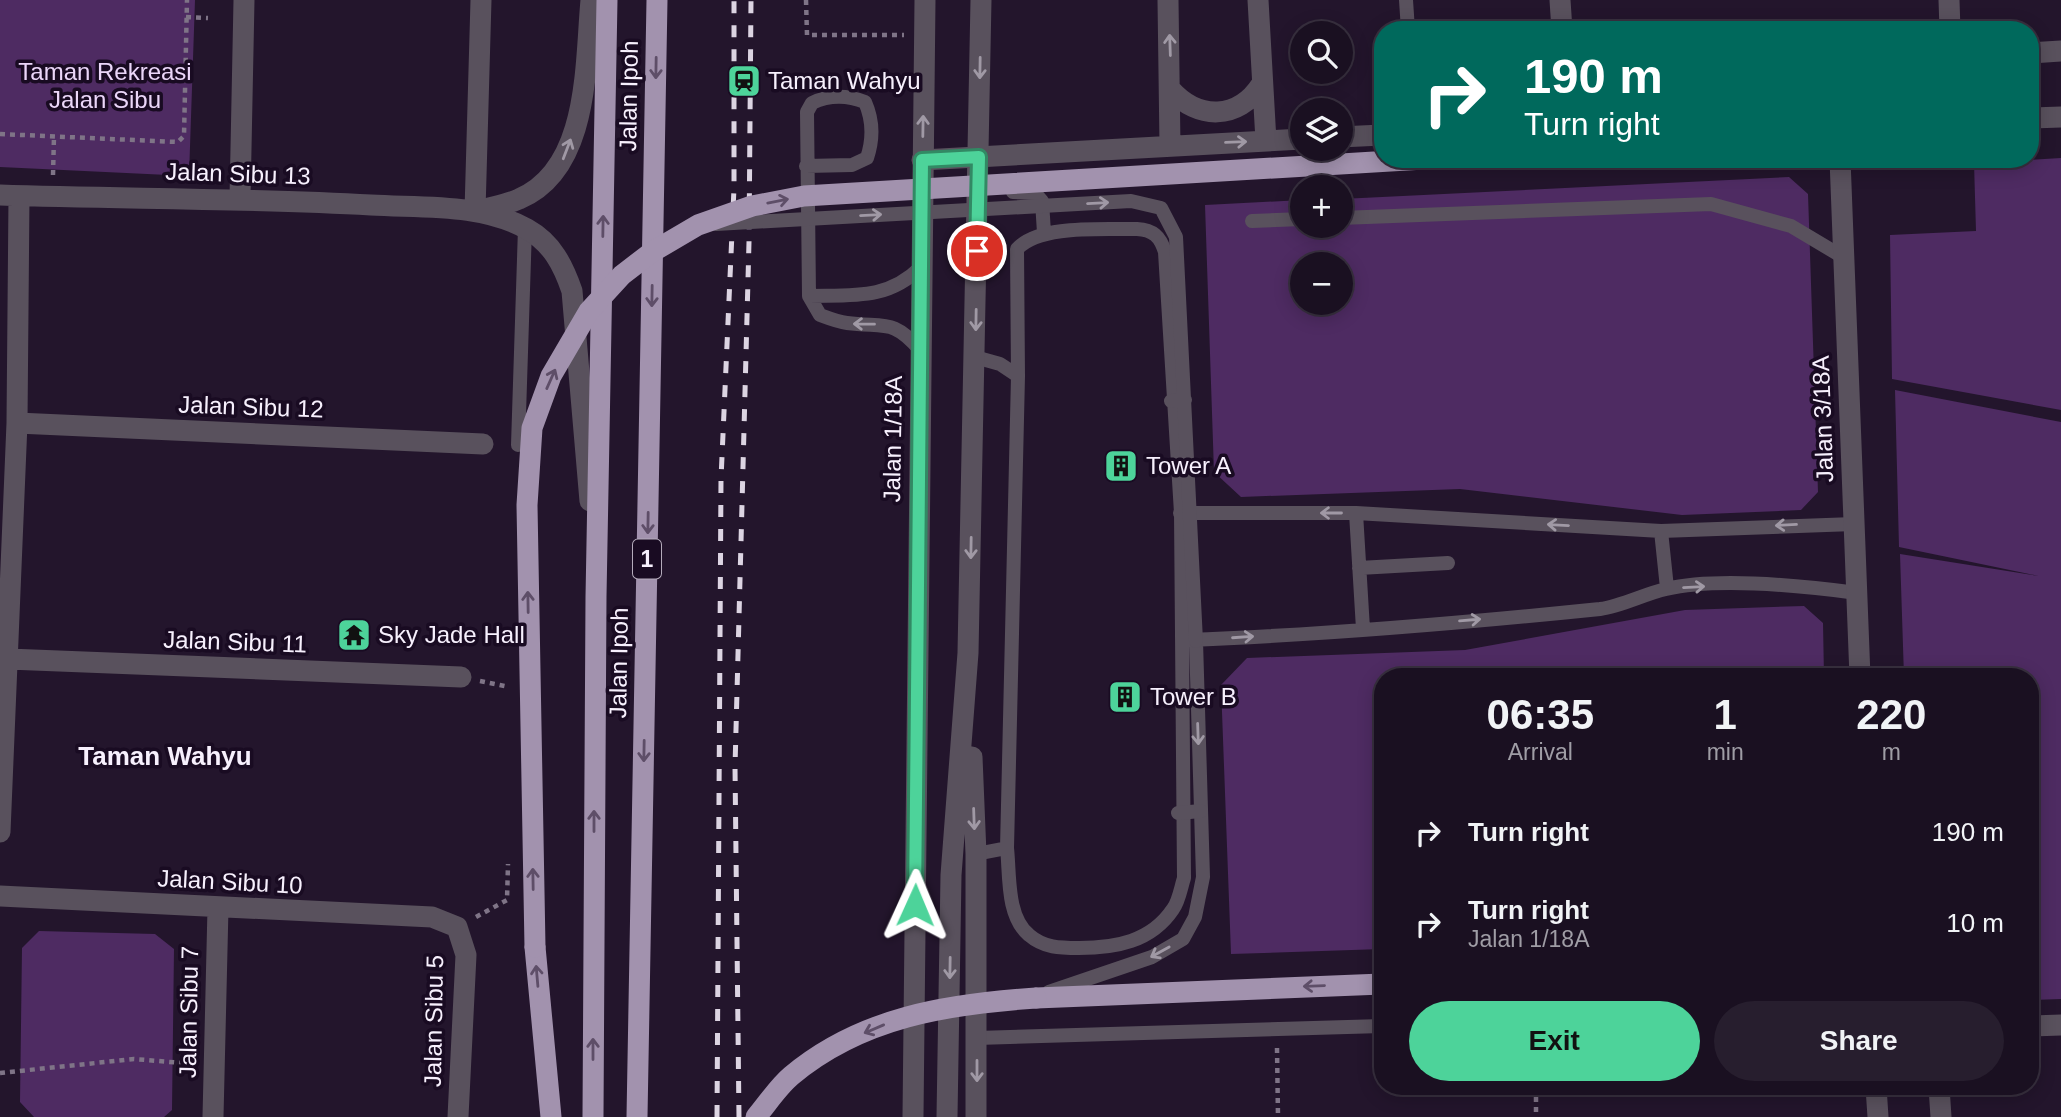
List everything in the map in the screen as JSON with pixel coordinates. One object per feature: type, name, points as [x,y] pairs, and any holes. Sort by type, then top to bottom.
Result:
[{"type":"highway","name":"Jalan Ipoh","points":[[593,1117],[596,597],[607,0]]},
{"type":"highway","name":"Jalan Ipoh","points":[[637,1117],[657,0]]},
{"type":"highway","points":[[551,1117],[535,947],[527,505],[532,428],[551,376],[589,311],[622,275],[652,252],[698,225],[752,206],[804,196],[1374,162]]},
{"type":"highway","points":[[756,1117],[790,1077],[845,1041],[930,1009],[963,1003],[1036,998],[1374,984]]},
{"type":"street","points":[[240,198],[244,0]]},
{"type":"street","points":[[475,211],[481,0]]},
{"type":"street","name":"Jalan Sibu 13","points":[[475,211],[519,199],[543,184],[562,161],[576,125],[591,0]]},
{"type":"street","name":"Jalan 1/18A","points":[[913,1117],[925,0]]},
{"type":"street","points":[[947,1117],[951,875],[968,653],[981,0]]},
{"type":"street","points":[[1168,0],[1170,146]]},
{"type":"street","points":[[1258,0],[1266,141]]},
{"type":"street","points":[[1560,0],[1561,21]]},
{"type":"street","points":[[1949,0],[1950,21]]},
{"type":"street","points":[[2039,52],[2061,51]]},
{"type":"street","points":[[1171,90],[1189,106],[1212,113],[1236,109],[1255,95],[1261,85]]},
{"type":"street","points":[[2039,118],[2061,117]]},
{"type":"street","points":[[1353,136],[1374,135]]},
{"type":"street","points":[[922,160],[1290,140]]},
{"type":"street","name":"Jalan 3/18A","points":[[1840,168],[1860,668]]},
{"type":"street","points":[[0,832],[17,423],[9,195]]},
{"type":"street","name":"Jalan Sibu 13","points":[[9,195],[240,198],[475,211],[525,228],[544,240],[561,264],[572,291],[596,597]]},
{"type":"street","name":"Jalan Sibu 12","points":[[17,423],[483,443]]},
{"type":"street","points":[[968,653],[976,854],[976,1117]]},
{"type":"street","name":"Jalan Sibu 11","points":[[8,659],[461,677]]},
{"type":"street","name":"Jalan Sibu 10","points":[[0,895],[432,917],[457,927]]},
{"type":"street","name":"Jalan Sibu 7","points":[[213,1117],[218,908]]},
{"type":"street","name":"Jalan Sibu 5","points":[[457,927],[466,955],[458,1117]]},
{"type":"street","points":[[2039,1026],[2061,1025]]},
{"type":"street","points":[[1877,1095],[1878,1117]]},
{"type":"street","points":[[1940,1095],[1941,1117]]},
{"type":"lane","points":[[1406,0],[1407,21]]},
{"type":"lane","points":[[807,166],[852,165],[867,158],[872,144],[870,113],[865,102],[853,97],[825,97],[811,103],[807,113],[807,166],[809,296],[820,315],[845,323],[888,324],[905,333],[920,350]]},
{"type":"lane","points":[[978,194],[1035,193],[1042,201],[1044,233]]},
{"type":"lane","points":[[698,225],[1131,201],[1161,208],[1177,237],[1178,401],[1203,877],[1195,917],[1184,939],[1152,957],[1036,998]]},
{"type":"lane","points":[[1353,218],[1711,204],[1791,226],[1843,257]]},
{"type":"lane","points":[[1252,221],[1290,219]]},
{"type":"lane","points":[[518,445],[525,228]]},
{"type":"lane","points":[[1150,230],[1161,239],[1166,251],[1177,513],[1184,878],[1174,908],[1144,936],[1113,948],[1052,948],[1028,934],[1017,918],[1007,848],[1018,376],[1017,250],[1024,242],[1044,233],[1150,230]]},
{"type":"lane","points":[[809,296],[886,292],[906,282],[921,267]]},
{"type":"lane","points":[[975,357],[1000,364],[1018,376]]},
{"type":"lane","points":[[1177,513],[1356,513],[1661,531],[1854,524]]},
{"type":"lane","points":[[1356,513],[1363,629]]},
{"type":"lane","points":[[1661,531],[1667,588]]},
{"type":"lane","points":[[1359,568],[1448,563]]},
{"type":"lane","points":[[1178,640],[1363,629],[1604,608],[1667,588],[1721,585],[1857,593]]},
{"type":"lane","points":[[1178,813],[1201,811]]},
{"type":"lane","points":[[976,854],[1007,848]]},
{"type":"lane","points":[[977,1038],[1374,1026]]},
{"type":"path","points":[[0,134],[178,142],[184,136],[187,0]]},
{"type":"path","points":[[806,0],[807,35],[924,35]]},
{"type":"path","points":[[186,17],[208,18]]},
{"type":"path","points":[[52,197],[54,136]]},
{"type":"path","points":[[1277,1029],[1278,1117]]},
{"type":"path","points":[[0,1073],[134,1059],[214,1066]]},
{"type":"path","points":[[1536,1095],[1536,1117]]},
{"type":"green space","name":"Taman Rekreasi Jalan Sibu","points":[[0,0],[195,0],[189,176],[0,167]]},
{"type":"green space","points":[[2061,158],[2061,410],[1892,379],[1890,235],[1976,231],[1974,168],[2039,168],[2039,159]]},
{"type":"green space","points":[[1789,177],[1808,194],[1818,492],[1801,510],[1682,515],[1460,489],[1241,497],[1214,472],[1205,205],[1290,201],[1290,238],[1353,238],[1353,198]]},
{"type":"green space","points":[[1895,390],[2061,422],[2061,999],[2039,1000],[2039,668],[1904,668],[1900,554],[2039,576],[1899,547]]},
{"type":"green space","points":[[1804,606],[1823,623],[1824,668],[1374,668],[1374,949],[1231,954],[1221,685],[1247,658],[1465,650],[1685,610]]},
{"type":"green space","points":[[39,931],[155,934],[174,949],[172,1110],[164,1117],[34,1117],[20,1102],[22,948]]},
{"type":"railway","points":[[717,1117],[721,479],[734,188],[734,0]]},
{"type":"railway","points":[[739,1117],[735,767],[749,242],[751,0]]},
{"type":"place","name":"Taman Wahyu","points":[[744,81]]},
{"type":"place","name":"Tower A","points":[[1121,466]]},
{"type":"place","name":"Sky Jade Hall","points":[[354,635]]},
{"type":"place","name":"Tower B","points":[[1125,697]]},
{"type":"district","name":"Taman Wahyu","points":[[165,756]]},
{"type":"route","points":[[915,905],[922,160],[979,157],[977,251]]}]
